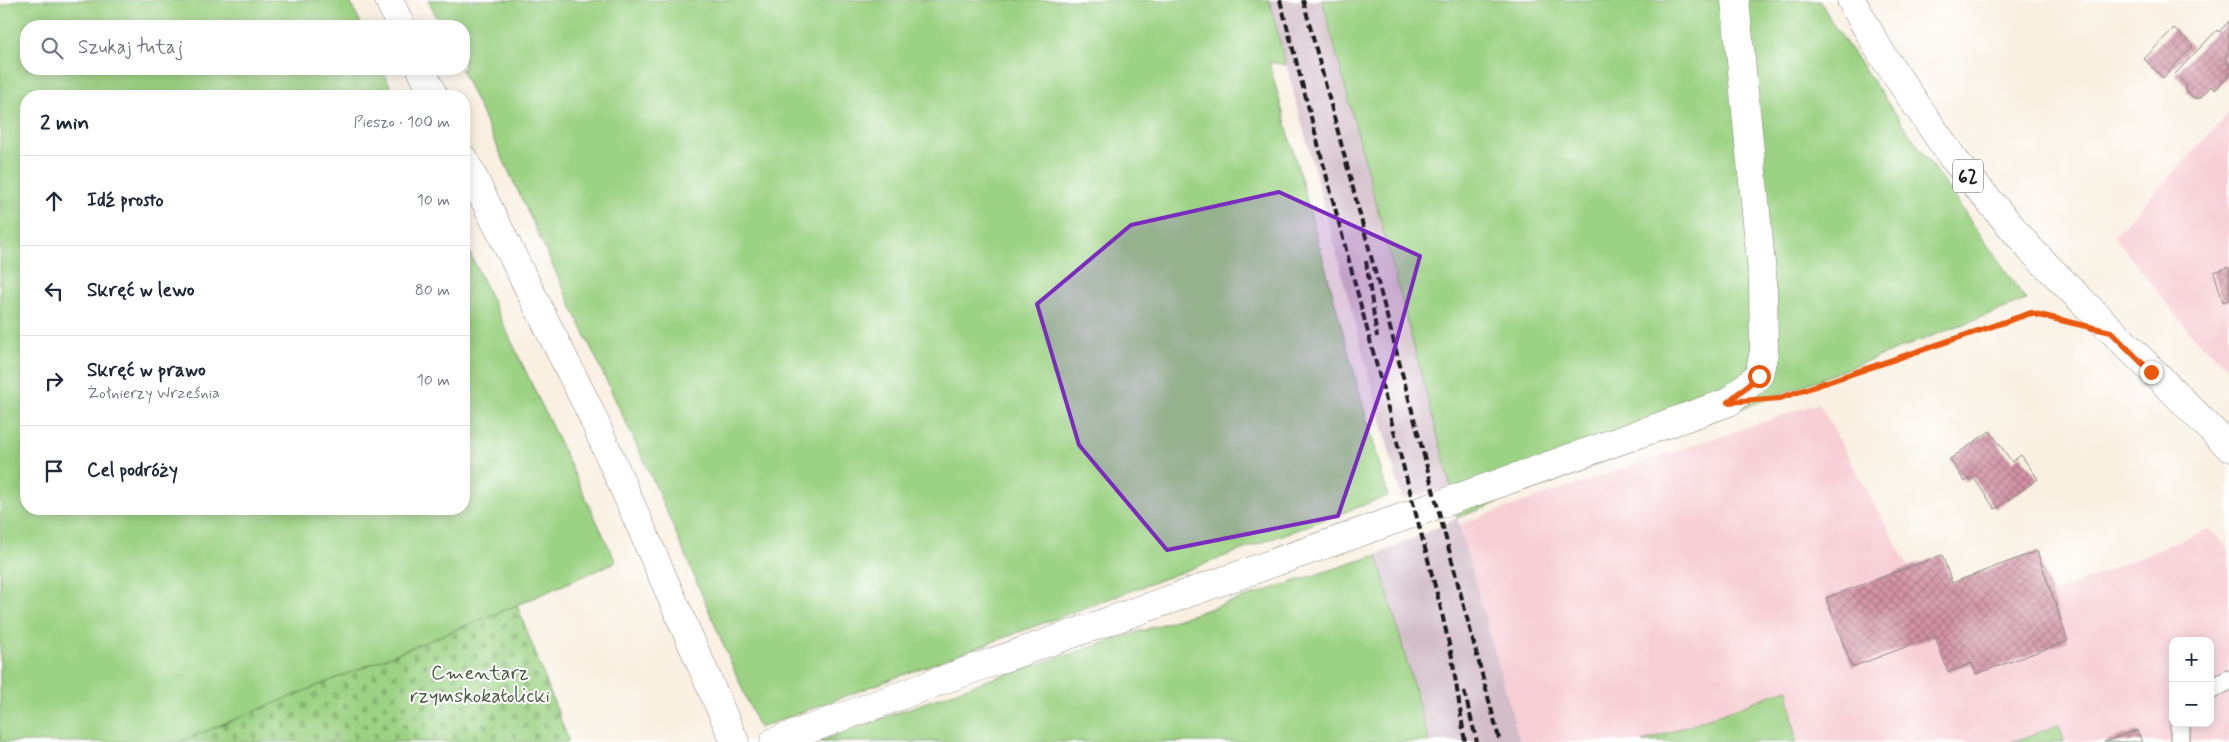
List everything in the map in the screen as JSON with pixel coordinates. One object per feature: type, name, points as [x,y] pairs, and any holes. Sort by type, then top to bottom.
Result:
[{"type":"street","points":[[389,0],[398,20]]},
{"type":"street","points":[[774,742],[973,669],[1728,402],[1759,376],[1764,351],[1763,283],[1734,0]]},
{"type":"street","name":"62","points":[[1851,0],[1881,53],[1952,157],[2031,250],[2144,365],[2229,447]]},
{"type":"street","points":[[424,75],[431,90]]},
{"type":"street","points":[[470,171],[589,409],[735,742]]},
{"type":"lane","points":[[2214,688],[2229,680]]},
{"type":"lane","points":[[2180,727],[2180,742]]},
{"type":"path","points":[[1728,402],[1780,398],[2031,313],[2058,320]]},
{"type":"highlighted area","points":[[1279,192],[1420,256],[1392,358],[1338,516],[1167,550],[1079,445],[1037,304],[1131,225]]},
{"type":"shaded area","points":[[1269,0],[1321,0],[1451,486],[1402,499]]},
{"type":"shaded area","points":[[2229,113],[2229,368],[2194,338],[2114,236]]},
{"type":"shaded area","points":[[1819,403],[1909,567],[1935,636],[2051,594],[2208,529],[2229,548],[2229,742],[2064,742],[2058,725],[2012,742],[1796,742],[1788,689],[1643,742],[1520,742],[1459,524]]},
{"type":"shaded area","points":[[1457,518],[1520,742],[1429,742],[1377,555]]},
{"type":"green space","points":[[17,0],[349,0],[359,20],[20,20],[20,75],[385,75],[392,90],[20,90],[20,515],[470,515],[470,254],[616,562],[517,605],[179,742],[0,742],[0,7]]},
{"type":"green space","points":[[428,0],[1269,0],[1286,65],[1269,62],[1388,496],[759,728],[656,487],[464,75],[470,75],[470,20],[438,20]]},
{"type":"green space","points":[[1322,0],[1820,0],[1832,23],[2026,300],[1457,518],[1451,486]]},
{"type":"green space","points":[[1377,555],[1429,742],[817,742],[976,684]]},
{"type":"green space","name":"Cmentarz rzymskokatolicki","points":[[517,605],[569,742],[179,742]]},
{"type":"green space","points":[[1788,689],[1796,742],[1643,742]]},
{"type":"green space","points":[[2059,725],[2064,742],[2012,742]]},
{"type":"building","points":[[2229,21],[2229,52],[2224,58],[2229,63],[2229,76],[2215,90],[2211,86],[2200,98],[2193,98],[2187,91],[2186,85],[2175,74],[2217,30],[2219,32]]},
{"type":"building","points":[[2174,28],[2193,46],[2163,78],[2144,59]]},
{"type":"building","points":[[2229,267],[2229,300],[2223,302],[2214,272]]},
{"type":"building","points":[[1990,431],[2012,462],[2021,455],[2038,479],[1995,509],[1973,477],[1965,482],[1950,459]]},
{"type":"building","points":[[2037,551],[2068,641],[1976,674],[1972,663],[1948,672],[1935,636],[1852,667],[1826,598],[1942,555],[1952,583]]},
{"type":"building","points":[[2137,730],[2142,742],[2104,742]]},
{"type":"railway","points":[[1280,0],[1440,605],[1452,657],[1465,742]]},
{"type":"railway","points":[[1303,0],[1500,742]]},
{"type":"railway","points":[[1366,261],[1377,337]]},
{"type":"railway","points":[[1464,691],[1477,742]]},
{"type":"route","points":[[1759,376],[1728,402],[1780,398],[2031,313],[2111,332],[2151,372]]}]
